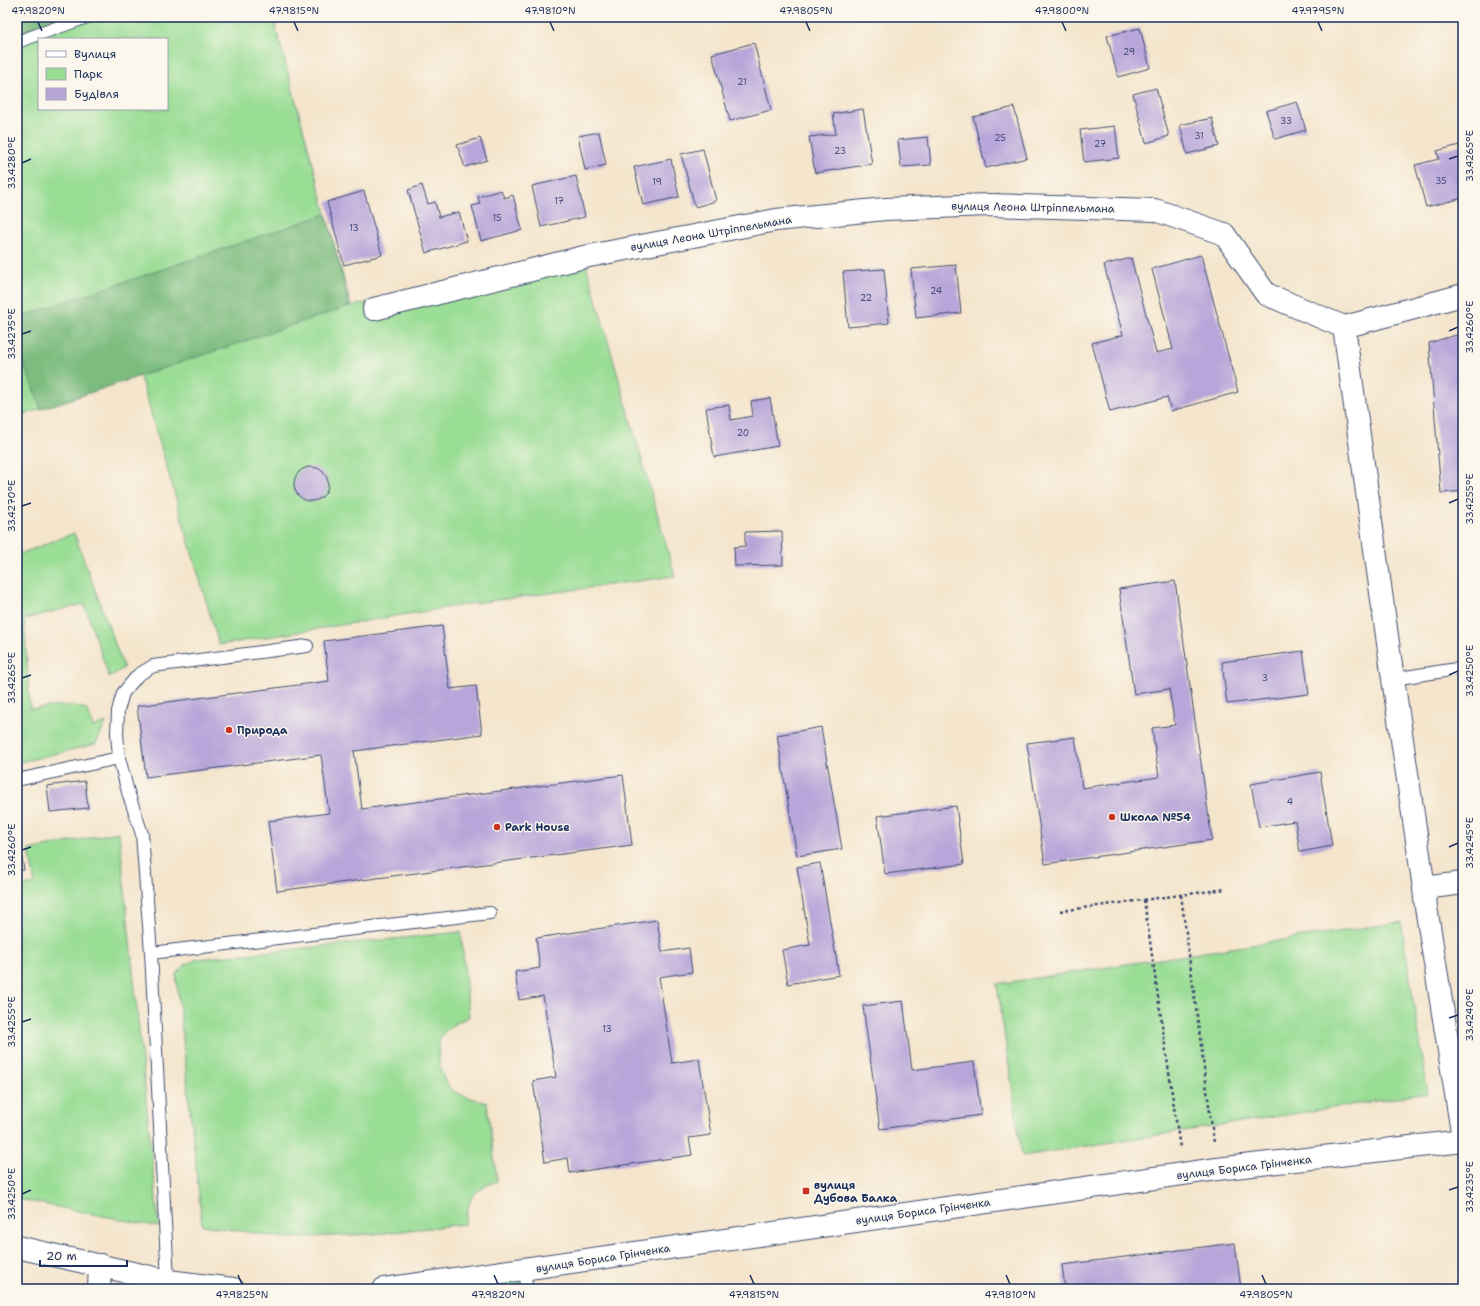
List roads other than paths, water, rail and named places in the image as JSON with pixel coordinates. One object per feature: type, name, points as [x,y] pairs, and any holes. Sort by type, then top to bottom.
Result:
[{"type":"street","name":"вулиця Леона Штріппельмана","points":[[374,309],[584,257],[776,220],[884,209],[988,205],[1155,210],[1224,234],[1266,294],[1344,327]]},
{"type":"street","points":[[1463,295],[1344,327],[1426,907],[1463,1140]]},
{"type":"street","points":[[1424,888],[1463,883]]},
{"type":"street","name":"вулиця Бориса Грінченка","points":[[384,1289],[525,1279],[816,1226],[1217,1169],[1463,1140]]},
{"type":"street","points":[[17,1247],[168,1281],[224,1288]]},
{"type":"street","points":[[99,1289],[100,1266]]},
{"type":"lane","points":[[17,42],[87,17]]},
{"type":"lane","points":[[168,1281],[151,953],[142,834],[128,792],[119,758],[117,733],[118,711],[123,693],[138,675],[153,666],[307,646]]},
{"type":"lane","points":[[1393,679],[1463,668]]},
{"type":"lane","points":[[17,780],[119,758]]},
{"type":"lane","points":[[151,953],[490,913]]},
{"type":"place","name":"Природа","points":[[229,730]]},
{"type":"place","name":"Школа №54","points":[[1112,817]]},
{"type":"place","name":"Park House","points":[[497,827]]},
{"type":"place","name":"вулиця Дубова Балка","points":[[806,1191]]}]
